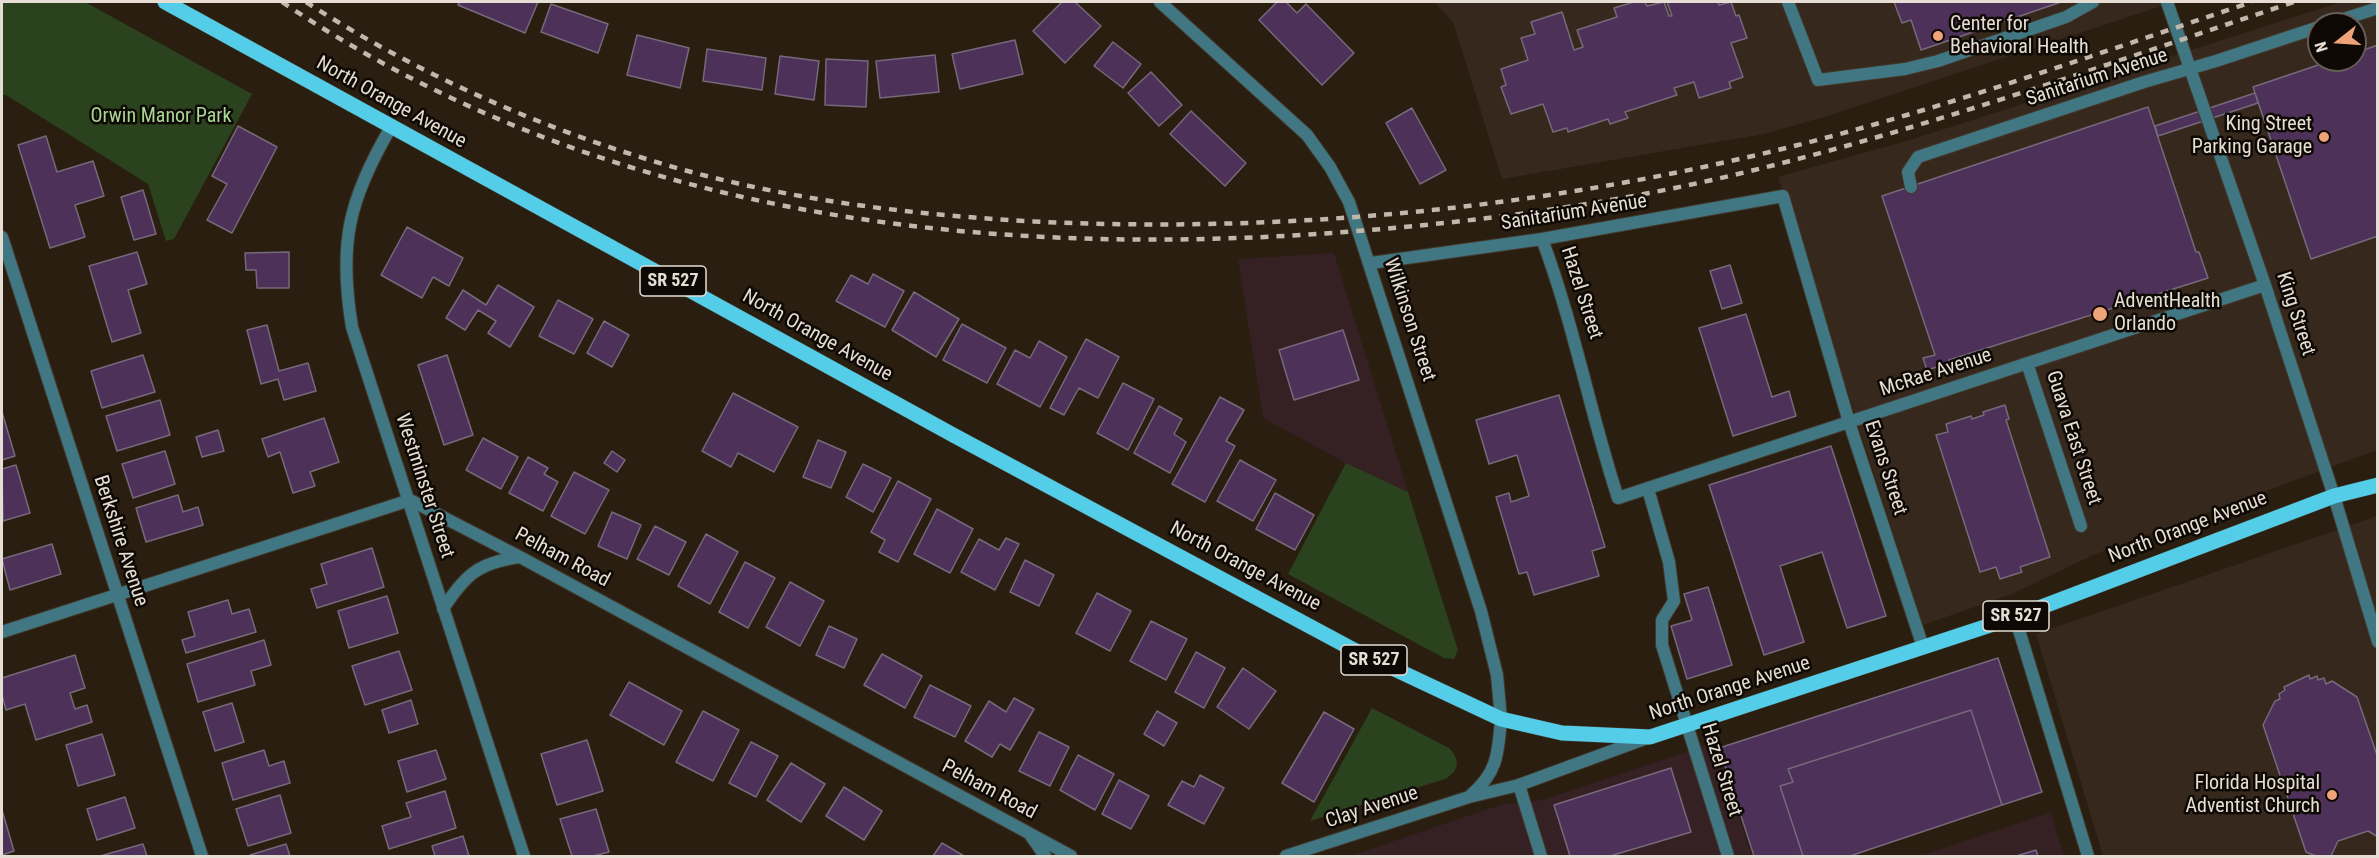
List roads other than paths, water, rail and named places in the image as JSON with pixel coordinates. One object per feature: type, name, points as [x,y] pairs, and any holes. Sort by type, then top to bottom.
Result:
[{"type":"main road","name":"North Orange Avenue","points":[[165,2],[1354,650],[1501,719],[1562,733],[1650,737],[1687,727],[2015,617],[2334,496],[2378,485]]},
{"type":"street","name":"Wilkinson Street","points":[[1160,2],[1306,135],[1330,167],[1349,202],[1371,263],[1481,611],[1497,675],[1501,719]]},
{"type":"street","points":[[1788,2],[1818,80],[1905,69],[1938,61],[2066,17],[2093,2]]},
{"type":"street","name":"King Street","points":[[2167,2],[2265,285],[2334,496],[2378,642]]},
{"type":"street","name":"Sanitarium Avenue","points":[[1911,187],[1908,172],[1918,157],[2307,31]]},
{"type":"street","name":"Westminster Street","points":[[391,127],[359,189],[348,231],[345,282],[352,327],[524,856]]},
{"type":"street","name":"Sanitarium Avenue","points":[[1371,263],[1542,239],[1783,196]]},
{"type":"street","name":"Evans Street","points":[[1783,196],[1849,422],[1923,647]]},
{"type":"street","name":"Berkshire Avenue","points":[[2,237],[202,856]]},
{"type":"street","name":"Hazel Street","points":[[1542,239],[1562,292],[1603,451],[1618,498]]},
{"type":"street","name":"McRae Avenue","points":[[1618,498],[2265,285]]},
{"type":"street","name":"Guava East Street","points":[[2027,363],[2081,526]]},
{"type":"street","name":"Hazel Street","points":[[1648,489],[1669,562],[1674,601],[1662,620],[1662,645],[1728,856]]},
{"type":"street","points":[[2,632],[410,500]]},
{"type":"street","name":"Pelham Road","points":[[410,500],[520,557],[1071,856]]},
{"type":"street","points":[[443,609],[457,588],[473,571],[495,561],[520,557]]},
{"type":"street","points":[[2015,617],[2088,856]]},
{"type":"street","name":"Clay Avenue","points":[[1469,797],[1487,782],[1493,772],[1501,719]]},
{"type":"street","name":"Clay Avenue","points":[[1286,856],[1469,797],[1519,785],[1650,737]]},
{"type":"street","points":[[1519,785],[1541,856]]},
{"type":"street","points":[[1028,833],[1045,856]]},
{"type":"railway","points":[[282,2],[400,72],[522,129],[649,173],[778,205],[911,226],[1045,237],[1181,239],[1317,234],[1466,221],[1614,199],[1712,180],[1932,121],[2294,2]]},
{"type":"railway","points":[[306,2],[395,55],[489,100],[585,139],[684,170],[773,191],[863,206],[954,216],[1045,222],[1140,224],[1330,219],[1424,211],[1518,200],[1705,167],[1856,130],[1913,113],[2027,78],[2252,2]]},
{"type":"place","name":"Center for Behavioral Health","points":[[1938,36]]},
{"type":"place","name":"King Street Parking Garage","points":[[2324,137]]},
{"type":"place","name":"AdventHealth Orlando","points":[[2100,314]]},
{"type":"place","name":"Florida Hospital Adventist Church","points":[[2332,795]]},
{"type":"park label","name":"Orwin Manor Park","points":[[161,117]]}]
